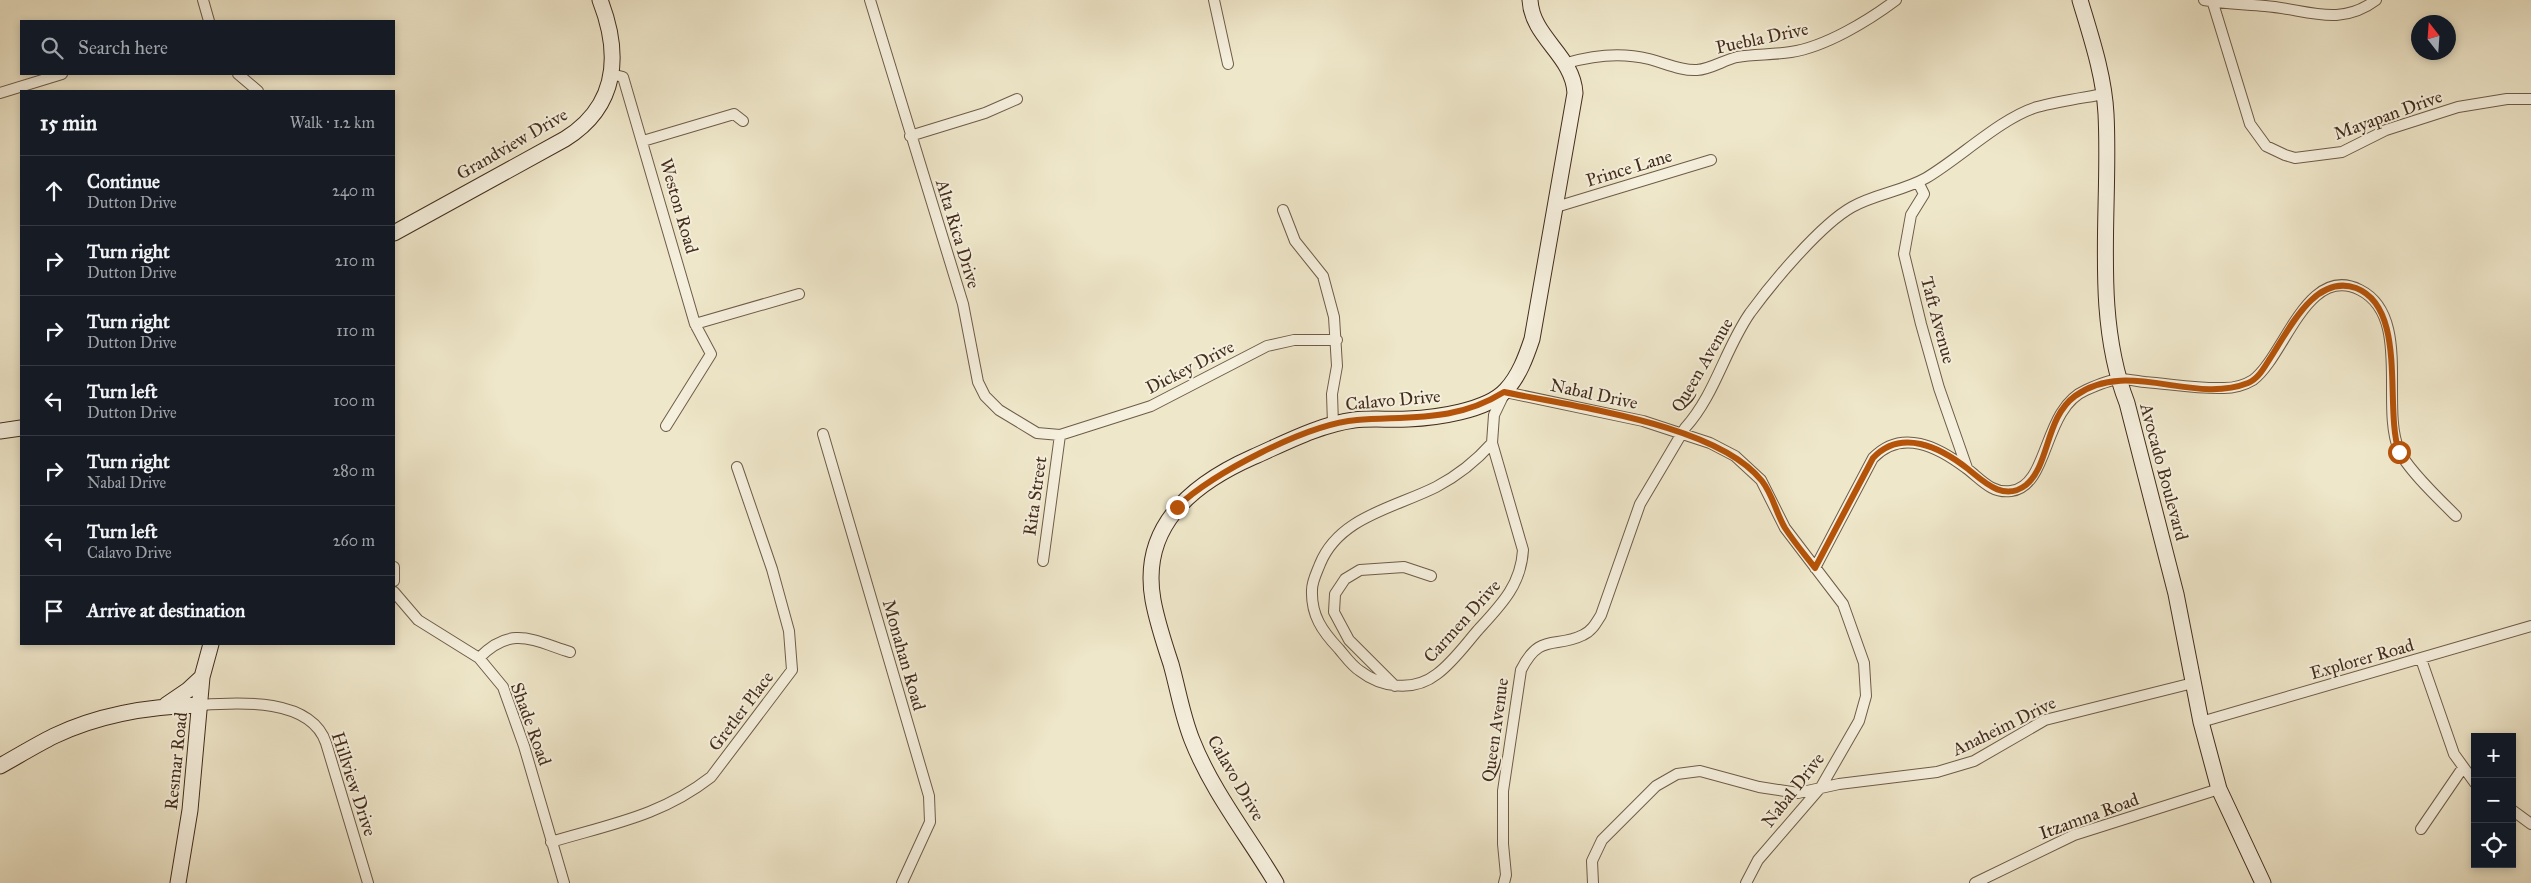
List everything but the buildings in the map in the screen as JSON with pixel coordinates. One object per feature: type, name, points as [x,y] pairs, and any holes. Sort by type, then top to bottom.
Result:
[{"type":"street","points":[[202,0],[209,20]]},
{"type":"street","name":"Grandview Drive","points":[[395,232],[573,133],[595,112],[605,94],[612,74],[612,43],[600,0]]},
{"type":"street","name":"Alta Rica Drive","points":[[870,0],[910,136],[964,304],[976,374],[981,389],[994,406],[1016,422],[1037,433],[1060,435]]},
{"type":"street","points":[[1214,0],[1228,64]]},
{"type":"street","name":"Calavo Drive","points":[[1276,883],[1212,781],[1192,741],[1153,599],[1153,559],[1157,539],[1177,507],[1190,494],[1215,476],[1245,461],[1333,424],[1356,420],[1410,419],[1455,413],[1486,403],[1504,392],[1526,357],[1532,339],[1575,93],[1574,82],[1567,62],[1538,29],[1530,0]]},
{"type":"street","name":"Puebla Drive","points":[[1567,62],[1593,55],[1612,54],[1648,58],[1677,67],[1698,70],[1725,60],[1759,53],[1791,52],[1810,48],[1875,16],[1896,0]]},
{"type":"street","name":"Avocado Boulevard","points":[[2080,0],[2097,56],[2104,94],[2108,158],[2107,300],[2118,379],[2127,403],[2175,589],[2201,722],[2219,789],[2263,883]]},
{"type":"street","points":[[2209,0],[2233,5],[2265,6],[2338,16],[2360,11],[2376,0]]},
{"type":"street","name":"Mayapan Drive","points":[[2209,0],[2250,124],[2266,146],[2285,155],[2295,158],[2342,152],[2386,130],[2458,107],[2507,100],[2531,99]]},
{"type":"street","name":"Weston Road","points":[[612,74],[623,77],[695,324],[711,354],[666,426]]},
{"type":"street","points":[[0,93],[59,75]]},
{"type":"street","points":[[239,75],[257,90]]},
{"type":"street","name":"Queen Avenue","points":[[1504,883],[1506,875],[1503,844],[1503,790],[1520,670],[1528,658],[1543,644],[1582,636],[1593,628],[1601,615],[1640,504],[1682,432],[1715,383],[1749,315],[1799,254],[1830,222],[1850,208],[1918,182],[1958,158],[2013,119],[2037,107],[2104,94]]},
{"type":"street","points":[[910,136],[986,113],[1017,99]]},
{"type":"street","points":[[643,141],[734,114],[743,121]]},
{"type":"street","name":"Prince Lane","points":[[1556,207],[1712,160]]},
{"type":"street","name":"Taft Avenue","points":[[1918,182],[1924,194],[1911,215],[1904,254],[1936,379],[1967,468]]},
{"type":"street","points":[[1283,210],[1295,241],[1322,276],[1334,317],[1337,340],[1337,366],[1332,394],[1333,424]]},
{"type":"street","points":[[1815,568],[1873,458],[1885,448],[1899,442],[1919,442],[1967,468],[1978,478],[1999,491],[2011,491],[2022,487],[2034,475],[2056,418],[2064,406],[2082,391],[2118,379],[2210,388],[2234,387],[2250,382],[2262,370],[2313,298],[2332,287],[2354,288],[2372,300],[2386,322],[2391,358],[2392,423],[2399,452],[2456,516]]},
{"type":"street","points":[[695,324],[800,294]]},
{"type":"street","name":"Dickey Drive","points":[[1060,435],[1151,406],[1267,346],[1294,340],[1337,340]]},
{"type":"street","name":"Nabal Drive","points":[[1504,392],[1643,421],[1682,432],[1710,443],[1735,456],[1761,480],[1785,528],[1843,604],[1853,626],[1863,657],[1866,686],[1859,721],[1821,787],[1758,860],[1746,883]]},
{"type":"street","name":"Carmen Drive","points":[[1492,443],[1478,458],[1452,478],[1366,516],[1345,530],[1326,549],[1313,580],[1314,611],[1322,630],[1358,671],[1377,682],[1395,686],[1422,682],[1444,668],[1510,594],[1519,578],[1524,550],[1492,443],[1494,414],[1504,392]]},
{"type":"street","points":[[0,431],[20,428]]},
{"type":"street","name":"Monahan Road","points":[[823,434],[929,796],[930,822],[902,883]]},
{"type":"street","name":"Rita Street","points":[[1043,560],[1060,435]]},
{"type":"street","name":"Gretler Place","points":[[552,842],[653,812],[700,786],[716,771],[792,670],[789,631],[784,612],[738,467]]},
{"type":"street","points":[[1395,686],[1349,640],[1334,612],[1335,594],[1345,579],[1360,570],[1404,567],[1431,576]]},
{"type":"street","name":"Shade Road","points":[[395,593],[418,620],[479,658],[503,687],[524,746],[564,883]]},
{"type":"street","name":"Explorer Road","points":[[2201,722],[2531,626]]},
{"type":"street","points":[[479,658],[492,645],[510,638],[527,638],[570,652]]},
{"type":"street","name":"Resmar Road","points":[[178,883],[190,810],[201,705],[202,677],[211,645]]},
{"type":"street","points":[[2422,659],[2454,754],[2462,769],[2471,779]]},
{"type":"street","points":[[166,705],[188,690],[202,677]]},
{"type":"street","name":"Anaheim Drive","points":[[1593,883],[1592,861],[1602,840],[1656,786],[1670,776],[1685,771],[1700,771],[1759,787],[1798,793],[1821,787],[1937,772],[1961,766],[2045,720],[2193,684]]},
{"type":"street","name":"Hillview Drive","points":[[201,705],[248,704],[291,710],[306,716],[318,727],[326,743],[368,883]]},
{"type":"street","points":[[0,766],[54,736],[102,717],[166,705],[201,705]]},
{"type":"street","points":[[2421,829],[2462,769]]},
{"type":"street","name":"Itzamna Road","points":[[1974,883],[2074,835],[2219,789]]},
{"type":"street","points":[[2516,813],[2531,824]]},
{"type":"route","points":[[1177,507],[1190,494],[1215,476],[1295,438],[1333,424],[1356,420],[1410,419],[1455,413],[1486,403],[1504,392],[1643,421],[1682,432],[1729,452],[1761,480],[1771,496],[1785,528],[1815,568],[1873,458],[1878,452],[1892,444],[1913,441],[1926,444],[1967,468],[1994,489],[1999,491],[2017,490],[2027,484],[2034,475],[2056,418],[2068,401],[2082,391],[2118,379],[2210,388],[2234,387],[2250,382],[2262,370],[2313,298],[2325,290],[2340,286],[2354,288],[2367,294],[2378,307],[2386,322],[2391,358],[2392,423],[2399,452]]}]
